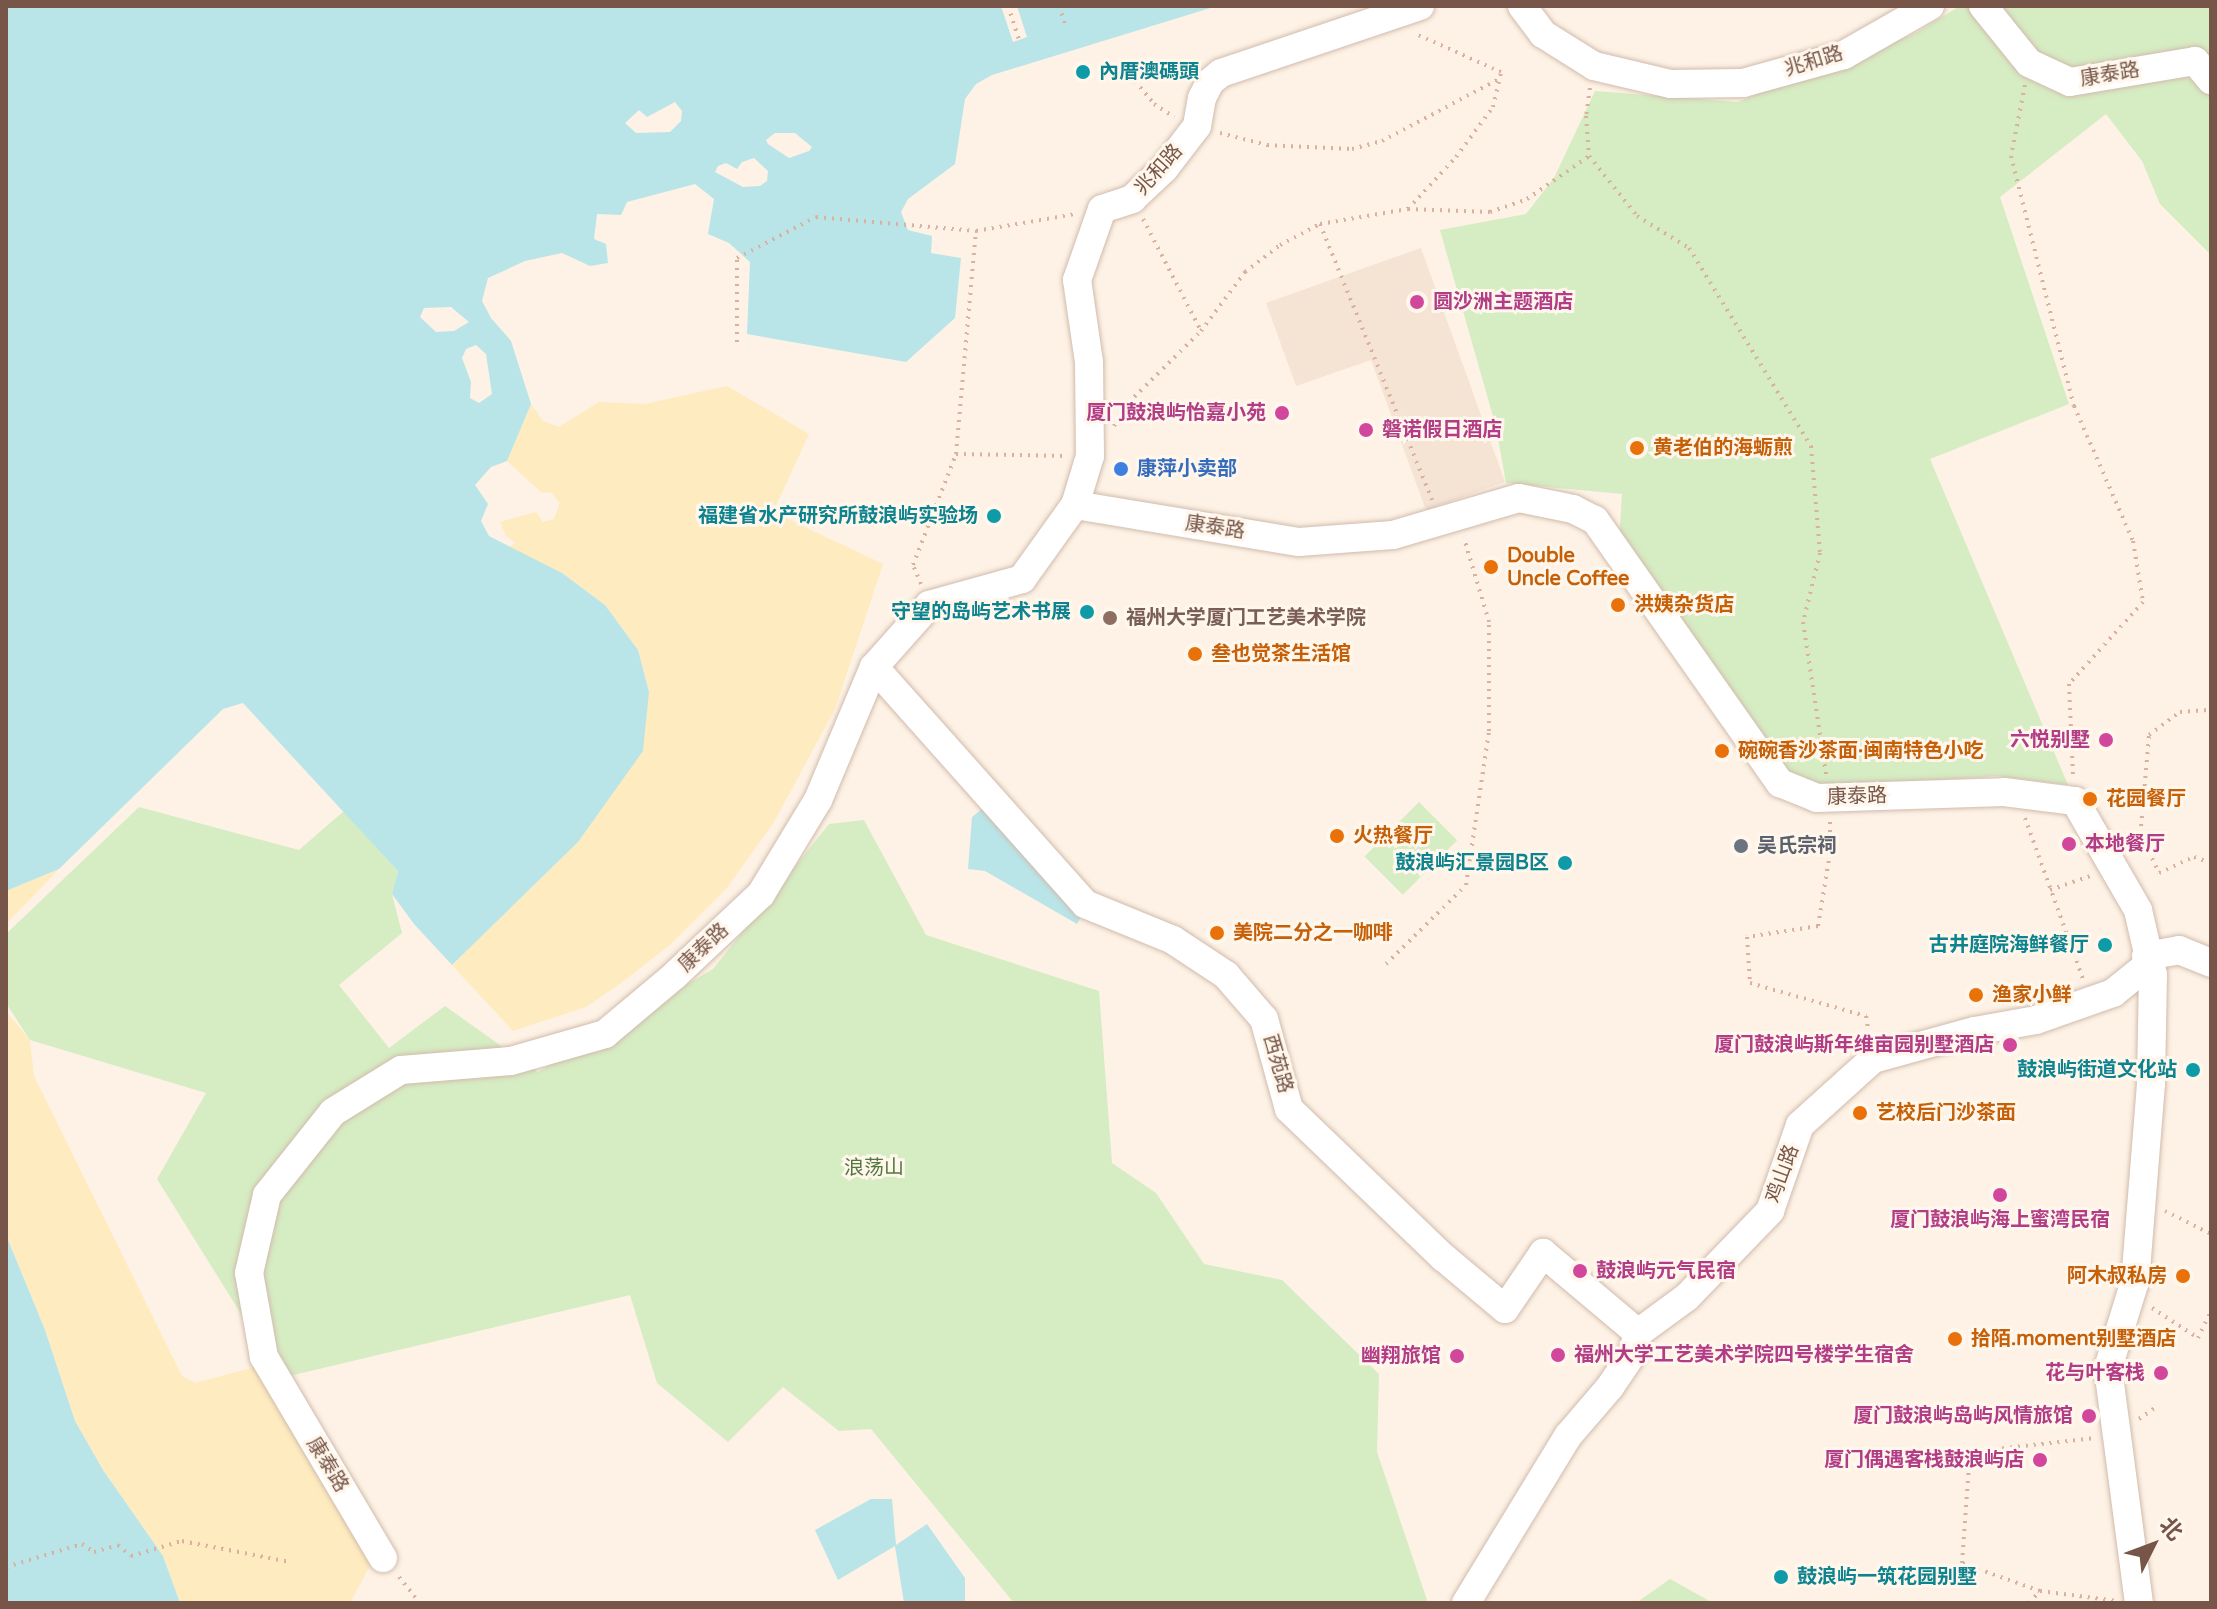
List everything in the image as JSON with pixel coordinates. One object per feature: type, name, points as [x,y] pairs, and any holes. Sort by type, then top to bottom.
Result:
[{"type":"street","name":"兆和路","points":[[1102,209],[1132,199],[1164,169],[1197,126],[1202,98],[1210,82],[1221,73],[1420,6]]},
{"type":"street","name":"兆和路","points":[[1522,6],[1543,34],[1594,66],[1671,84],[1743,83],[1844,55],[1930,6]]},
{"type":"street","name":"康泰路","points":[[1983,6],[2029,63],[2070,82],[2195,61],[2211,80]]},
{"type":"street","points":[[929,605],[1022,579],[1075,505],[1090,456],[1089,362],[1077,280],[1102,209]]},
{"type":"street","name":"康泰路","points":[[1075,505],[1299,542],[1393,535],[1519,498],[1573,509],[1595,520],[1617,556],[1780,783],[1817,798],[2016,793],[2075,801]]},
{"type":"street","name":"康泰路","points":[[383,1558],[264,1357],[249,1273],[267,1195],[333,1112],[401,1070],[511,1061],[605,1034],[674,976],[761,894],[818,800],[874,667],[929,605]]},
{"type":"street","name":"西苑路","points":[[874,667],[1085,904],[1173,940],[1226,975],[1264,1019],[1289,1109],[1443,1257],[1505,1309],[1543,1253],[1638,1333]]},
{"type":"street","points":[[2075,801],[2117,857],[2138,910],[2153,975],[2151,1084],[2142,1199],[2131,1293],[2108,1368],[2139,1603]]},
{"type":"street","points":[[2148,960],[2179,950],[2211,963]]},
{"type":"street","name":"鸡山路","points":[[1466,1603],[1568,1436],[1610,1387],[1632,1354],[1638,1333],[1687,1297],[1770,1211],[1800,1125],[1873,1059],[1975,1031],[2036,1020],[2091,1001],[2113,993],[2148,960]]},
{"type":"path","points":[[1008,6],[1019,40]]},
{"type":"path","points":[[1059,6],[1065,23]]},
{"type":"path","points":[[1383,19],[1501,72],[1493,107],[1456,157],[1408,209]]},
{"type":"path","points":[[2029,63],[2011,156],[2074,406],[2133,541],[2143,602],[2069,684],[2075,801]]},
{"type":"path","points":[[1594,66],[1586,116],[1589,156],[1637,216],[1689,248],[1811,446],[1820,553],[1803,622],[1830,798],[1830,853],[1818,926],[1747,937],[1750,983],[1866,1016],[1873,1059]]},
{"type":"path","points":[[1135,81],[1154,104],[1197,126],[1267,145],[1352,149],[1382,141],[1499,79]]},
{"type":"path","points":[[1110,436],[1123,408],[1201,331],[1245,272],[1280,245],[1320,224],[1408,209],[1490,212],[1527,199],[1589,156]]},
{"type":"path","points":[[1132,199],[1201,331]]},
{"type":"path","points":[[737,342],[737,258],[816,217],[976,231],[1102,209]]},
{"type":"path","points":[[1320,224],[1449,518],[1489,622],[1489,731],[1466,885],[1386,964]]},
{"type":"path","points":[[929,605],[913,565],[956,454],[976,231]]},
{"type":"path","points":[[956,454],[1090,456]]},
{"type":"path","points":[[2139,850],[2149,735],[2180,712],[2211,710]]},
{"type":"path","points":[[2016,793],[2091,1001]]},
{"type":"path","points":[[2050,890],[2117,857],[2139,850],[2149,851],[2159,873],[2194,857],[2211,863]]},
{"type":"path","points":[[2142,1199],[2211,1234]]},
{"type":"path","points":[[2131,1293],[2198,1338],[2211,1311]]},
{"type":"path","points":[[2116,1435],[1970,1452],[1962,1563],[2040,1591],[2131,1603]]},
{"type":"path","points":[[6,1567],[82,1544],[94,1552],[118,1545],[131,1556],[182,1541],[290,1562]]},
{"type":"path","points":[[383,1558],[420,1603]]},
{"type":"path","points":[[2029,1603],[2040,1591]]},
{"type":"shaded area","points":[[1421,248],[1505,482],[1426,510],[1371,360],[1296,386],[1266,303]]},
{"type":"green space","points":[[1960,6],[2211,6],[2211,255],[2160,204],[2142,161],[2106,114],[2000,197],[2069,404],[1930,459],[2068,785],[1997,776],[1811,790],[1780,774],[1619,542],[1622,494],[1506,483],[1496,427],[1440,230],[1526,214],[1554,178],[1595,91],[1737,102],[1914,34]]},
{"type":"green space","points":[[1419,802],[1457,840],[1403,895],[1365,856]]},
{"type":"green space","name":"浪荡山","points":[[139,807],[299,850],[344,811],[398,871],[392,894],[402,933],[339,985],[389,1048],[445,1006],[538,1072],[713,969],[829,824],[864,820],[926,935],[1099,991],[1112,1163],[1156,1193],[1204,1264],[1282,1280],[1379,1374],[1377,1452],[1428,1603],[1014,1603],[871,1429],[839,1431],[783,1387],[728,1442],[657,1383],[630,1295],[281,1378],[157,1179],[206,1093],[30,1040],[6,1003],[6,934]]},
{"type":"green space","points":[[1670,1579],[1713,1603],[1636,1603]]},
{"type":"sand","points":[[727,386],[809,434],[773,512],[883,564],[835,709],[774,822],[726,889],[671,944],[586,1007],[513,1031],[452,965],[578,842],[649,692],[638,650],[605,605],[562,573],[507,548],[516,543],[506,536],[500,522],[536,512],[543,522],[554,519],[560,503],[551,492],[542,493],[507,461],[531,404],[543,421],[559,427],[599,402],[645,404]]},
{"type":"sand","points":[[59,869],[6,924],[6,891]]},
{"type":"sand","points":[[6,1011],[30,1040],[34,1076],[182,1376],[195,1383],[255,1367],[371,1564],[350,1603],[180,1603],[163,1556],[103,1470],[75,1421],[45,1330],[6,1235]]},
{"type":"water","points":[[6,6],[1217,6],[992,75],[976,84],[965,99],[955,164],[908,199],[901,212],[908,230],[932,236],[931,253],[961,258],[955,318],[906,362],[747,334],[750,262],[729,243],[708,234],[714,199],[695,184],[627,202],[621,215],[597,214],[594,239],[606,244],[608,263],[590,266],[562,253],[525,261],[488,278],[482,301],[491,318],[511,341],[531,404],[507,461],[491,467],[475,485],[488,504],[481,521],[489,536],[562,573],[605,605],[638,650],[649,692],[643,751],[578,842],[452,965],[414,924],[392,894],[398,871],[243,703],[223,709],[59,869],[6,891]],"holes":[[[675,102],[682,111],[681,121],[670,132],[636,133],[625,123],[639,110],[647,117]],[[775,133],[795,133],[812,147],[789,158],[766,140]],[[754,158],[768,171],[767,181],[760,186],[743,187],[715,172],[718,166],[726,163],[737,169],[742,162]],[[451,307],[469,322],[454,331],[436,332],[420,317],[424,308]],[[476,345],[486,354],[492,394],[479,403],[470,398],[471,382],[462,358],[466,349]]]},
{"type":"water","points":[[987,805],[1083,913],[1077,924],[985,871],[968,869],[972,817]]},
{"type":"water","points":[[6,1235],[45,1330],[75,1421],[103,1470],[163,1556],[180,1603],[6,1603]]},
{"type":"water","points":[[871,1499],[892,1499],[896,1545],[927,1524],[965,1578],[965,1603],[904,1603],[895,1546],[838,1580],[815,1530]]},
{"type":"pier","points":[[1001,6],[1017,6],[1027,37],[1013,42]]},
{"type":"place","name":"內厝澳碼頭","points":[[1083,72]]},
{"type":"place","name":"圆沙洲主题酒店","points":[[1417,302]]},
{"type":"place","name":"厦门鼓浪屿怡嘉小苑","points":[[1282,413]]},
{"type":"place","name":"磐诺假日酒店","points":[[1366,430]]},
{"type":"place","name":"黄老伯的海蛎煎","points":[[1637,448]]},
{"type":"place","name":"康萍小卖部","points":[[1121,469]]},
{"type":"place","name":"福建省水产研究所鼓浪屿实验场","points":[[994,516]]},
{"type":"place","name":"Double Uncle Coffee","points":[[1491,567]]},
{"type":"place","name":"洪姨杂货店","points":[[1618,605]]},
{"type":"place","name":"守望的岛屿艺术书展","points":[[1087,612]]},
{"type":"place","name":"福州大学厦门工艺美术学院","points":[[1110,618]]},
{"type":"place","name":"叁也觉茶生活馆","points":[[1195,654]]},
{"type":"place","name":"六悦别墅","points":[[2106,740]]},
{"type":"place","name":"碗碗香沙茶面·闽南特色小吃","points":[[1722,751]]},
{"type":"place","name":"花园餐厅","points":[[2090,799]]},
{"type":"place","name":"火热餐厅","points":[[1337,836]]},
{"type":"place","name":"本地餐厅","points":[[2069,844]]},
{"type":"place","name":"吴氏宗祠","points":[[1741,846]]},
{"type":"place","name":"鼓浪屿汇景园B区","points":[[1565,863]]},
{"type":"place","name":"美院二分之一咖啡","points":[[1217,933]]},
{"type":"place","name":"古井庭院海鲜餐厅","points":[[2105,945]]},
{"type":"place","name":"渔家小鲜","points":[[1976,995]]},
{"type":"place","name":"厦门鼓浪屿斯年维亩园别墅酒店","points":[[2010,1045]]},
{"type":"place","name":"鼓浪屿街道文化站","points":[[2193,1070]]},
{"type":"place","name":"艺校后门沙茶面","points":[[1860,1113]]},
{"type":"place","name":"厦门鼓浪屿海上蜜湾民宿","points":[[2000,1195]]},
{"type":"place","name":"鼓浪屿元气民宿","points":[[1580,1271]]},
{"type":"place","name":"阿木叔私房","points":[[2183,1276]]},
{"type":"place","name":"拾陌.moment别墅酒店","points":[[1955,1339]]},
{"type":"place","name":"福州大学工艺美术学院四号楼学生宿舍","points":[[1558,1355]]},
{"type":"place","name":"幽翔旅馆","points":[[1457,1356]]},
{"type":"place","name":"花与叶客栈","points":[[2161,1373]]},
{"type":"place","name":"厦门鼓浪屿岛屿风情旅馆","points":[[2089,1416]]},
{"type":"place","name":"厦门偶遇客栈鼓浪屿店","points":[[2040,1460]]},
{"type":"place","name":"鼓浪屿一筑花园别墅","points":[[1781,1577]]}]
